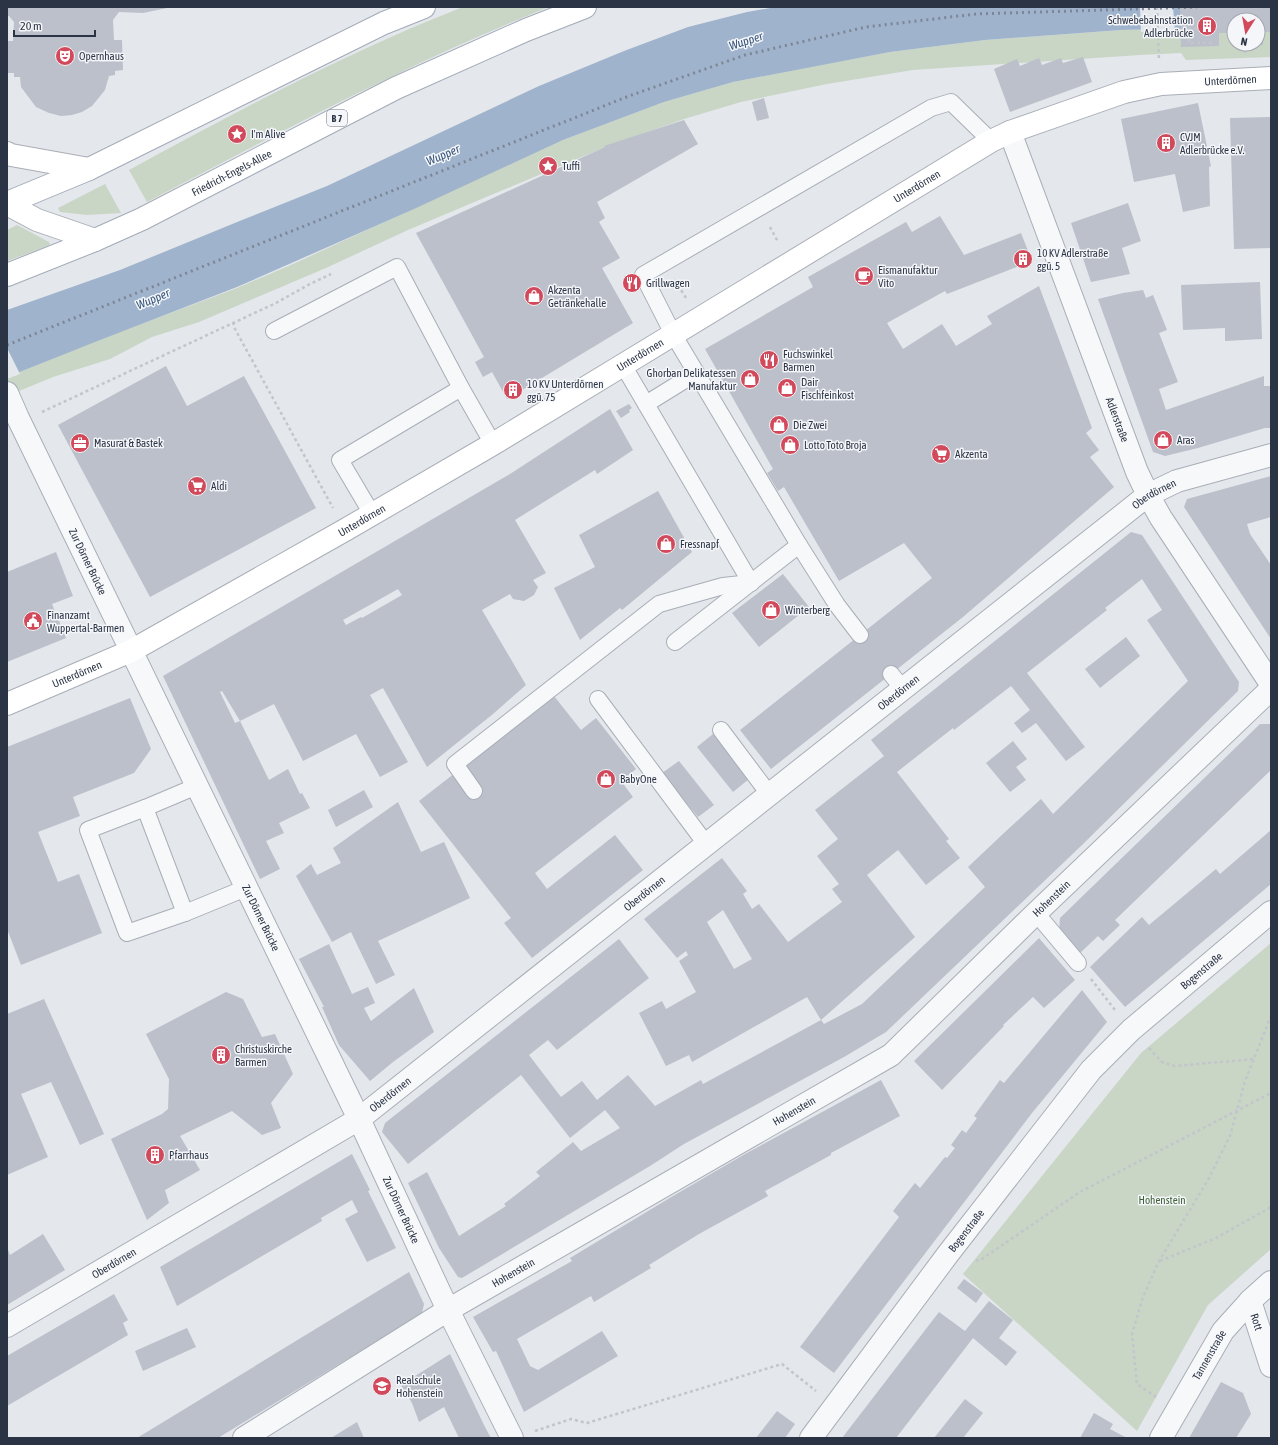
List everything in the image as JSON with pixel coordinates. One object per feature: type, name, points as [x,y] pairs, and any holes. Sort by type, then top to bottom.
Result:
[{"type":"street","points":[[7,204],[89,169],[384,23],[424,7]]},
{"type":"street","name":"Friedrich-Engels-Allee","points":[[7,275],[95,240],[142,219],[396,88],[526,30],[585,7]]},
{"type":"street","name":"Unterdörnen","points":[[7,704],[131,651],[372,514],[623,366],[990,141],[1010,132],[1124,92],[1161,84],[1271,78]]},
{"type":"street","name":"Adlerstraße","points":[[1010,132],[1137,472],[1161,518],[1271,684]]},
{"type":"street","points":[[7,152],[11,155],[34,160],[89,169]]},
{"type":"street","points":[[7,204],[37,220],[95,240]]},
{"type":"street","name":"Zur Dörner Brücke","points":[[11,403],[359,1119],[448,1310],[512,1438]]},
{"type":"street","name":"Oberdörnen","points":[[7,1326],[359,1119],[769,794],[897,682],[1148,495],[1177,481],[1271,455]]},
{"type":"street","name":"Hohenstein","points":[[244,1438],[448,1310],[890,1055],[1036,913],[1271,690]]},
{"type":"street","name":"Bogenstraße","points":[[811,1438],[948,1254],[1091,1070],[1132,1030],[1271,912]]},
{"type":"street","name":"Tannenstraße","points":[[1161,1438],[1222,1331],[1250,1301],[1271,1282]]},
{"type":"street","name":"Rott","points":[[1250,1301],[1271,1366]]},
{"type":"lane","points":[[860,635],[829,594],[799,545],[673,334],[643,275],[931,108],[951,102],[990,141]]},
{"type":"lane","points":[[274,331],[397,267],[461,388],[493,444]]},
{"type":"lane","points":[[623,366],[751,583]]},
{"type":"lane","points":[[646,404],[696,373]]},
{"type":"lane","points":[[372,514],[340,460],[461,388]]},
{"type":"lane","points":[[675,642],[799,545]]},
{"type":"lane","points":[[474,791],[455,764],[659,604],[723,586],[751,583]]},
{"type":"lane","points":[[598,699],[706,844]]},
{"type":"lane","points":[[721,730],[769,794]]},
{"type":"lane","points":[[197,786],[88,830],[127,933],[185,913],[246,888]]},
{"type":"lane","points":[[145,808],[185,913]]},
{"type":"lane","points":[[1036,913],[1078,963]]},
{"type":"path","points":[[1157,7],[1159,56]]},
{"type":"path","points":[[1212,42],[1190,43],[1189,29],[1217,28]]},
{"type":"path","points":[[1245,52],[1245,58]]},
{"type":"path","points":[[11,403],[43,412],[276,303],[330,274]]},
{"type":"path","points":[[233,322],[235,329],[344,530]]},
{"type":"path","points":[[1078,963],[1132,1030]]},
{"type":"path","points":[[1176,1411],[1137,1384],[1132,1334],[1144,1297],[1159,1261],[1208,1180],[1230,1136],[1245,1081],[1271,1016]]},
{"type":"path","points":[[1162,1062],[1175,1066],[1254,1059]]},
{"type":"path","points":[[948,1254],[979,1261],[1080,1192],[1271,1093]]},
{"type":"path","points":[[1159,1261],[1216,1238],[1271,1207]]},
{"type":"path","points":[[534,1431],[572,1419],[587,1423],[782,1364],[835,1405]]},
{"type":"green space","points":[[463,7],[549,7],[446,51],[345,99],[147,202],[129,170],[293,83],[377,43]]},
{"type":"green space","points":[[1266,25],[1271,25],[1271,57],[1186,60],[1181,53],[913,70],[827,84],[741,102],[684,119],[603,148],[408,230],[326,268],[199,322],[152,337],[110,359],[53,377],[7,396],[7,377],[96,341],[237,288],[293,264],[563,140],[664,102],[733,82],[890,52],[985,40],[1122,30],[1226,26],[1226,52],[1266,52]]},
{"type":"green space","points":[[105,184],[121,213],[87,215],[60,212],[58,208]]},
{"type":"green space","points":[[17,225],[49,242],[50,244],[7,261],[7,230]]},
{"type":"green space","name":"Hohenstein","points":[[1271,943],[1271,1249],[1208,1305],[1137,1431],[963,1274],[1141,1053]]},
{"type":"water","name":"Wupper","points":[[776,7],[1271,7],[1266,12],[1226,12],[1226,27],[1121,30],[985,40],[890,52],[733,82],[664,102],[563,140],[414,209],[237,287],[7,377],[7,310],[120,270],[327,186],[539,86],[624,51],[688,27],[747,12]]},
{"type":"pier","points":[[1140,7],[1173,7],[1175,31],[1141,32]]},
{"type":"pier","points":[[7,348],[20,374],[7,379]]},
{"type":"building","name":"Opernhaus","points":[[7,7],[172,7],[143,13],[119,12],[113,20],[114,40],[122,40],[123,70],[115,71],[115,75],[109,76],[105,90],[92,106],[82,112],[61,116],[49,113],[36,107],[21,87],[20,77],[14,77],[14,73],[7,73],[7,41],[13,41],[14,22],[9,16],[7,16]]},
{"type":"building","name":"Schwebebahnstation Adlerbrücke","points":[[1180,7],[1271,7],[1271,32],[1266,32],[1266,12],[1226,12],[1226,33],[1219,33],[1219,46],[1181,47]]},
{"type":"building","points":[[1083,57],[1092,82],[1010,112],[994,69],[1017,59],[1020,66],[1039,58],[1042,65],[1061,58],[1063,63]]},
{"type":"building","points":[[764,98],[769,118],[757,121],[752,102]]},
{"type":"building","name":"CVJM Adlerbrücke e.V.","points":[[1198,103],[1211,166],[1209,167],[1210,206],[1183,212],[1175,174],[1134,182],[1121,119]]},
{"type":"building","points":[[1271,117],[1271,248],[1234,249],[1230,118]]},
{"type":"building","name":"Akzenta Getränkehalle","points":[[684,120],[698,144],[597,202],[605,218],[599,222],[620,258],[602,268],[633,323],[507,399],[492,372],[483,377],[475,362],[484,357],[416,233],[605,147],[604,146]]},
{"type":"building","points":[[1128,203],[1141,241],[1122,248],[1130,274],[1091,282],[1071,223]]},
{"type":"building","name":"Akzenta","points":[[940,216],[964,255],[1021,233],[1032,261],[947,294],[945,291],[887,323],[903,349],[942,324],[956,346],[992,324],[987,316],[1039,286],[1092,428],[1086,433],[1099,450],[1090,457],[1114,487],[963,617],[771,769],[740,730],[932,578],[904,543],[839,581],[784,487],[778,491],[767,473],[773,469],[705,349],[813,287],[808,277],[906,222],[912,232]]},
{"type":"building","points":[[1260,282],[1262,339],[1225,341],[1225,328],[1183,330],[1181,285]]},
{"type":"building","points":[[1143,290],[1146,298],[1153,295],[1167,330],[1159,333],[1178,382],[1159,389],[1166,410],[1264,376],[1264,386],[1271,386],[1271,428],[1265,428],[1165,456],[1153,452],[1098,299]]},
{"type":"building","name":"Aldi","points":[[166,366],[187,406],[244,376],[316,508],[150,597],[58,425]]},
{"type":"building","points":[[629,404],[632,408],[629,410],[630,412],[621,418],[616,411]]},
{"type":"building","points":[[610,409],[633,450],[597,474],[595,470],[515,520],[546,573],[533,580],[538,587],[534,595],[524,601],[513,599],[510,594],[482,610],[526,685],[493,714],[427,767],[383,688],[370,695],[408,762],[380,777],[356,734],[303,761],[274,704],[240,721],[269,780],[288,769],[300,794],[302,793],[310,808],[279,823],[284,833],[266,841],[280,869],[260,879],[163,676],[510,474]],"holes":[[[398,589],[402,595],[362,618],[361,617],[346,625],[343,620]],[[222,691],[240,721],[235,723],[220,692]]]},
{"type":"building","points":[[1271,476],[1271,517],[1247,524],[1250,534],[1271,565],[1271,639],[1184,507],[1187,499]]},
{"type":"building","points":[[658,491],[692,552],[622,610],[620,608],[580,640],[554,588],[595,567],[579,535]]},
{"type":"building","points":[[1131,532],[1142,535],[1239,682],[1238,691],[1082,845],[886,1032],[844,1057],[684,1144],[650,1166],[462,1278],[458,1277],[439,1248],[408,1183],[427,1172],[459,1236],[506,1206],[504,1204],[540,1176],[536,1172],[573,1142],[581,1151],[620,1128],[605,1110],[570,1138],[521,1075],[408,1164],[382,1132],[385,1123],[619,939],[649,978],[557,1050],[548,1040],[529,1055],[561,1097],[582,1081],[597,1100],[628,1075],[655,1106],[701,1080],[703,1084],[821,1020],[807,997],[692,1062],[689,1055],[666,1066],[639,1013],[662,1001],[666,1009],[696,992],[679,961],[688,955],[686,951],[677,958],[644,919],[722,858],[747,891],[743,894],[752,909],[759,904],[788,942],[842,902],[832,889],[839,884],[817,856],[838,839],[815,810],[884,756],[871,740]],"holes":[[[1142,579],[1162,610],[1147,620],[1188,681],[1053,814],[1041,799],[1005,832],[968,867],[985,887],[862,1004],[824,1024],[821,1020],[915,937],[867,875],[898,850],[926,885],[960,858],[946,841],[949,839],[897,772],[953,728],[954,730],[1011,686],[1030,710],[1014,723],[1022,733],[1036,723],[1066,761],[1085,747],[1027,673],[1107,610],[1105,608]],[[723,910],[752,959],[734,969],[707,922]]]},
{"type":"building","points":[[56,552],[73,596],[52,604],[66,638],[7,662],[7,572]]},
{"type":"building","name":"Winterberg","points":[[783,574],[809,607],[759,647],[732,613]]},
{"type":"building","points":[[1126,637],[1140,656],[1100,688],[1085,669]]},
{"type":"building","points":[[554,696],[581,730],[596,718],[636,769],[621,781],[633,797],[535,873],[547,889],[615,835],[643,870],[532,958],[504,923],[511,918],[419,801]]},
{"type":"building","points":[[130,698],[151,749],[134,773],[73,797],[80,816],[38,832],[58,882],[79,874],[102,933],[21,965],[7,929],[7,747]]},
{"type":"building","points":[[1260,724],[1271,724],[1271,770],[1115,920],[1120,925],[1103,941],[1098,936],[1080,953],[1059,931],[1060,918]]},
{"type":"building","points":[[713,734],[749,779],[733,792],[697,747]]},
{"type":"building","points":[[1013,741],[1027,759],[1016,767],[1026,780],[1010,792],[986,763]]},
{"type":"building","points":[[679,761],[714,805],[698,817],[662,773]]},
{"type":"building","points":[[364,790],[373,807],[336,827],[328,810]]},
{"type":"building","points":[[398,802],[421,852],[444,842],[470,898],[378,941],[395,975],[376,984],[351,932],[332,942],[296,876],[311,864],[317,875],[341,863],[333,848]]},
{"type":"building","points":[[1271,830],[1271,884],[1125,1007],[1090,967],[1142,917],[1149,925],[1216,869],[1220,874]]},
{"type":"building","points":[[1039,938],[1075,980],[1044,1008],[1033,997],[1003,1025],[1004,1026],[942,1090],[914,1061]]},
{"type":"building","points":[[329,944],[352,994],[368,987],[375,1003],[364,1008],[371,1021],[414,988],[434,1032],[370,1081],[339,1045],[322,1007],[324,1007],[299,959]]},
{"type":"building","points":[[1082,990],[1107,1022],[1032,1113],[834,1373],[800,1347],[899,1217],[893,1211],[915,1183],[920,1188],[945,1157],[947,1158],[955,1148],[951,1145],[962,1130],[966,1133],[977,1118],[974,1116],[1000,1080],[1004,1083]]},
{"type":"building","name":"Christuskirche Barmen","points":[[226,992],[243,999],[262,1037],[275,1034],[293,1074],[271,1103],[281,1128],[262,1135],[232,1111],[180,1136],[200,1170],[165,1190],[169,1203],[147,1220],[111,1139],[162,1114],[168,1109],[169,1079],[146,1034]]},
{"type":"building","points":[[44,999],[104,1134],[80,1145],[51,1082],[21,1094],[48,1157],[7,1175],[7,1014]]},
{"type":"building","points":[[881,1080],[900,1116],[765,1191],[768,1196],[699,1234],[649,1265],[651,1268],[594,1302],[591,1296],[517,1339],[530,1366],[538,1370],[602,1331],[618,1356],[524,1412],[496,1351],[493,1352],[473,1317],[572,1261],[570,1258],[745,1154]]},
{"type":"building","points":[[352,1154],[396,1248],[367,1262],[345,1219],[358,1212],[352,1200],[321,1218],[322,1221],[177,1306],[160,1267]]},
{"type":"building","points":[[43,1234],[65,1270],[7,1305],[7,1247],[10,1255]]},
{"type":"building","points":[[409,1272],[424,1304],[422,1313],[218,1438],[137,1438]]},
{"type":"building","points":[[964,1279],[983,1293],[976,1303],[957,1288]]},
{"type":"building","points":[[114,1294],[128,1320],[123,1323],[128,1335],[7,1406],[7,1356]]},
{"type":"building","points":[[989,1301],[1013,1320],[999,1338],[1017,1352],[1006,1366],[973,1338],[896,1438],[842,1438],[939,1312],[965,1331]]},
{"type":"building","points":[[187,1328],[196,1347],[143,1371],[135,1351]]},
{"type":"building","points":[[450,1354],[491,1438],[459,1438],[444,1407],[419,1422],[412,1403],[401,1385]]},
{"type":"building","points":[[1221,1382],[1243,1393],[1251,1414],[1236,1438],[1189,1438]]},
{"type":"building","points":[[965,1399],[983,1413],[963,1438],[934,1438]]},
{"type":"building","points":[[777,1411],[795,1424],[785,1438],[756,1438]]},
{"type":"building","points":[[1094,1413],[1113,1424],[1110,1429],[1127,1438],[1080,1438]]},
{"type":"building","points":[[357,1422],[364,1438],[331,1438]]},
{"type":"railway","points":[[7,345],[629,96],[745,55],[866,27],[976,14],[1197,7]]},
{"type":"place","name":"Schwebebahnstation Adlerbrücke","points":[[1207,26]]},
{"type":"place","name":"Opernhaus","points":[[65,56]]},
{"type":"place","name":"I'm Alive","points":[[237,134]]},
{"type":"place","name":"CVJM Adlerbrücke e.V.","points":[[1166,143]]},
{"type":"place","name":"Tuffi","points":[[548,166]]},
{"type":"place","name":"10 KV Adlerstraße ggü. 5","points":[[1023,259]]},
{"type":"place","name":"Eismanufaktur Vito","points":[[864,276]]},
{"type":"place","name":"Grillwagen","points":[[632,283]]},
{"type":"place","name":"Akzenta Getränkehalle","points":[[534,296]]},
{"type":"place","name":"Fuchswinkel Barmen","points":[[769,360]]},
{"type":"place","name":"Ghorban Delikatessen Manufaktur","points":[[750,379]]},
{"type":"place","name":"Dair Fischfeinkost","points":[[787,388]]},
{"type":"place","name":"10 KV Unterdörnen ggü. 75","points":[[513,390]]},
{"type":"place","name":"Die Zwei","points":[[779,425]]},
{"type":"place","name":"Aras","points":[[1163,440]]},
{"type":"place","name":"Masurat & Bastek","points":[[80,443]]},
{"type":"place","name":"Lotto Toto Broja","points":[[790,445]]},
{"type":"place","name":"Akzenta","points":[[941,454]]},
{"type":"place","name":"Aldi","points":[[197,486]]},
{"type":"place","name":"Fressnapf","points":[[666,544]]},
{"type":"place","name":"Winterberg","points":[[771,610]]},
{"type":"place","name":"Finanzamt Wuppertal-Barmen","points":[[33,621]]},
{"type":"place","name":"BabyOne","points":[[606,779]]},
{"type":"place","name":"Christuskirche Barmen","points":[[221,1055]]},
{"type":"place","name":"Pfarrhaus","points":[[155,1155]]},
{"type":"place","name":"Realschule Hohenstein","points":[[382,1386]]}]
